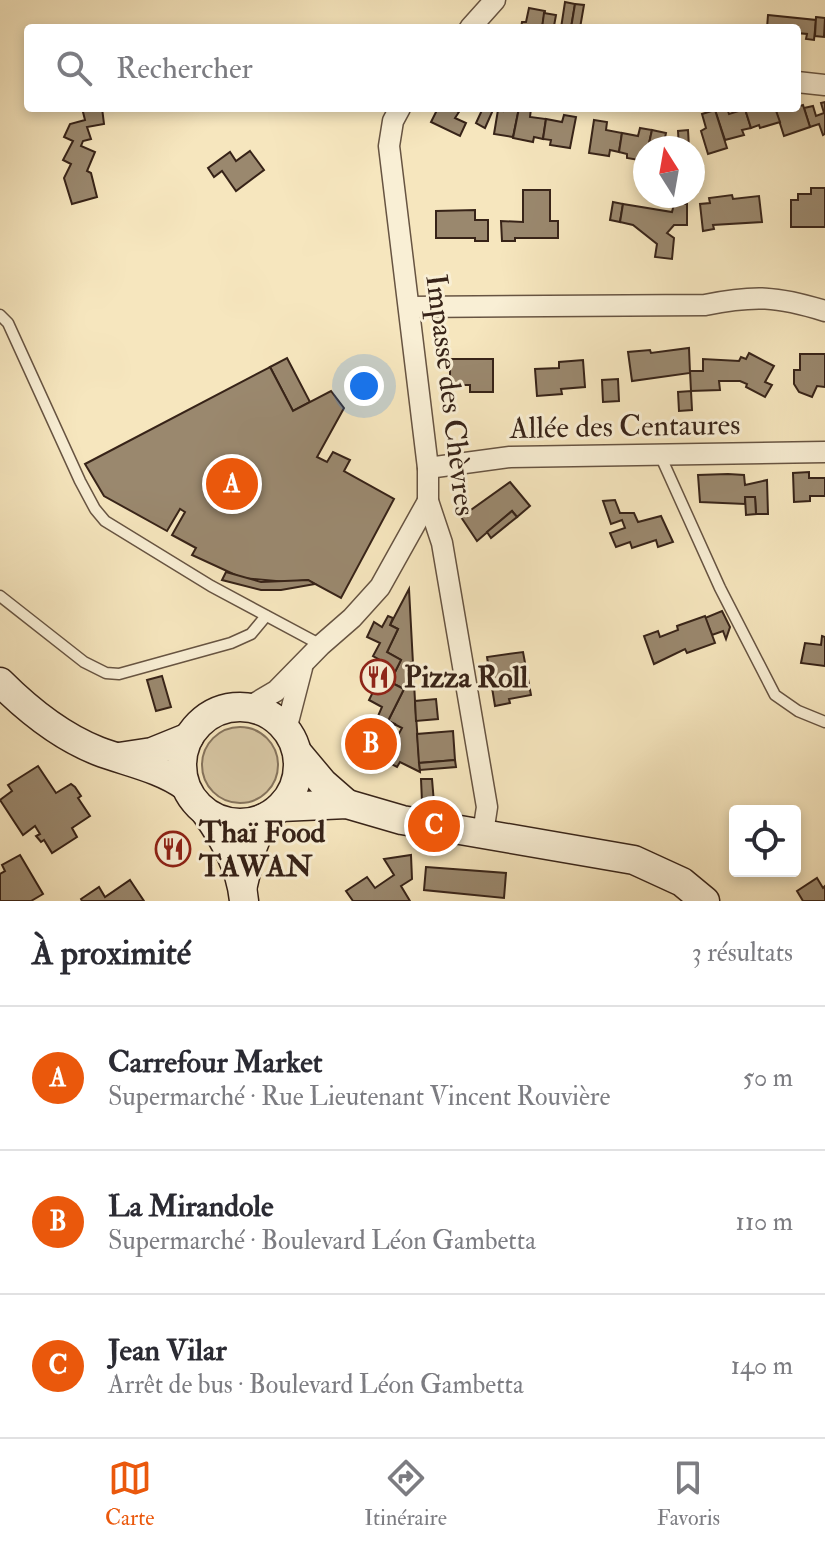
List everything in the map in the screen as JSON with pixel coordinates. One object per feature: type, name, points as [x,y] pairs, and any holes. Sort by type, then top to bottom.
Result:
[{"type":"street","points":[[474,24],[493,3]]},
{"type":"street","points":[[801,82],[825,85]]},
{"type":"street","name":"Impasse des Chèvres","points":[[398,112],[393,121],[389,146],[428,468],[428,501],[442,543],[487,807],[483,833]]},
{"type":"street","points":[[409,307],[705,305],[750,297],[785,300],[825,311]]},
{"type":"street","name":"Allée des Centaures","points":[[428,468],[510,457],[825,452]]},
{"type":"street","points":[[247,708],[276,691],[380,587],[428,501]]},
{"type":"street","points":[[243,893],[247,862],[272,813],[296,782],[298,767],[291,741],[303,665]]},
{"type":"street","points":[[0,682],[69,737],[168,776],[185,786],[225,842],[243,893]]},
{"type":"street","points":[[185,786],[182,761],[189,737],[200,723],[214,713],[230,708],[247,708],[269,715],[323,783],[347,804]]},
{"type":"street","points":[[119,757],[152,752],[189,737]]},
{"type":"street","points":[[206,813],[234,823],[272,813],[347,804],[402,820],[634,860],[682,882],[705,901]]},
{"type":"lane","points":[[0,315],[16,339],[95,509],[122,533],[321,645]]},
{"type":"lane","points":[[660,455],[720,588],[775,695],[798,711],[825,722]]},
{"type":"lane","points":[[0,596],[96,670],[119,674],[231,643],[251,634],[266,616]]},
{"type":"shaded area","points":[[240,727],[254,730],[267,738],[275,751],[278,765],[275,779],[267,792],[254,800],[240,803],[226,800],[213,792],[205,779],[202,765],[205,751],[213,738],[226,730]]},
{"type":"building","points":[[565,2],[575,4],[572,24],[562,24]]},
{"type":"building","points":[[575,4],[584,5],[581,24],[572,24]]},
{"type":"building","points":[[529,8],[545,11],[543,24],[522,24],[526,22]]},
{"type":"building","points":[[544,13],[556,15],[554,24],[543,24]]},
{"type":"building","points":[[768,15],[816,20],[814,40],[806,39],[807,34],[801,33],[801,24],[767,24]]},
{"type":"building","points":[[816,17],[825,18],[824,37],[815,36]]},
{"type":"building","points":[[825,102],[823,135],[819,124],[810,127],[804,108],[813,106],[816,116],[824,113],[821,103]]},
{"type":"building","points":[[801,106],[810,127],[784,136],[776,112],[801,112]]},
{"type":"building","points":[[83,112],[102,112],[104,124],[87,127],[91,139],[83,141],[81,146],[95,152],[87,171],[91,173],[97,197],[72,204],[64,178],[71,164],[63,160],[73,141],[64,137],[70,124],[85,120]]},
{"type":"building","points":[[436,112],[459,112],[455,118],[466,123],[460,136],[431,122]]},
{"type":"building","points":[[481,112],[492,112],[485,128],[476,123]]},
{"type":"building","points":[[498,112],[518,112],[513,137],[494,134]]},
{"type":"building","points":[[518,112],[531,112],[530,117],[546,119],[543,139],[534,137],[533,142],[513,138]]},
{"type":"building","points":[[716,112],[746,112],[751,128],[742,130],[744,135],[725,140]]},
{"type":"building","points":[[716,112],[727,148],[708,154],[701,131],[706,128],[702,114]]},
{"type":"building","points":[[746,112],[776,112],[780,122],[751,128]]},
{"type":"building","points":[[564,115],[576,117],[570,148],[550,145],[551,140],[543,139],[546,119],[562,122]]},
{"type":"building","points":[[594,120],[607,122],[606,130],[622,133],[619,152],[610,150],[609,156],[589,153]]},
{"type":"building","points":[[640,128],[652,130],[651,136],[638,136]]},
{"type":"building","points":[[652,130],[666,133],[665,136],[651,136]]},
{"type":"building","points":[[688,130],[688,136],[678,136],[678,131]]},
{"type":"building","points":[[622,133],[638,136],[633,136],[633,159],[619,152]]},
{"type":"building","points":[[250,151],[264,170],[236,191],[222,171],[214,177],[208,168],[230,152],[236,161]]},
{"type":"building","points":[[811,188],[825,188],[825,227],[791,227],[791,200],[798,200],[798,194],[811,194]]},
{"type":"building","points":[[523,190],[550,190],[550,221],[558,221],[558,238],[502,241],[501,221],[523,222]]},
{"type":"building","points":[[759,196],[762,222],[713,225],[714,229],[703,231],[700,208],[710,203],[709,198]]},
{"type":"building","points":[[613,202],[623,204],[620,222],[610,220]]},
{"type":"building","points":[[623,204],[672,212],[673,208],[687,208],[687,225],[674,225],[667,233],[674,238],[672,259],[655,257],[657,244],[633,225],[620,222]]},
{"type":"building","points":[[475,210],[475,220],[488,220],[488,241],[436,238],[436,211]]},
{"type":"building","points":[[689,348],[690,373],[632,381],[628,352],[650,350],[651,353]]},
{"type":"building","points":[[749,353],[774,366],[765,382],[772,385],[765,397],[740,381],[719,381],[720,390],[691,391],[690,371],[703,371],[703,359],[739,361],[741,357],[746,359]]},
{"type":"building","points":[[800,354],[825,354],[825,387],[817,386],[812,397],[799,392],[794,384],[794,370],[800,370]]},
{"type":"building","points":[[287,358],[310,402],[293,411],[270,367]]},
{"type":"building","points":[[450,359],[493,359],[493,392],[470,392],[470,385],[450,385]]},
{"type":"building","points":[[583,360],[585,387],[561,389],[562,394],[537,396],[535,369],[559,368],[559,362]]},
{"type":"building","points":[[270,367],[293,411],[331,391],[344,408],[317,457],[327,462],[333,452],[350,460],[344,471],[394,499],[341,598],[308,580],[287,582],[242,578],[192,555],[196,548],[172,535],[185,512],[180,509],[167,531],[104,496],[85,464]]},
{"type":"building","points":[[618,379],[619,401],[603,402],[602,380]]},
{"type":"building","points":[[691,391],[692,410],[679,411],[678,392]]},
{"type":"building","points":[[809,472],[809,478],[825,478],[825,496],[810,496],[810,501],[794,502],[793,473]]},
{"type":"building","points":[[698,475],[744,475],[745,485],[767,480],[768,514],[756,514],[755,497],[745,497],[745,504],[700,502]]},
{"type":"building","points":[[510,482],[530,506],[517,517],[512,511],[477,541],[461,517]]},
{"type":"building","points":[[745,497],[755,497],[756,514],[746,515]]},
{"type":"building","points":[[615,500],[620,513],[634,513],[638,522],[661,516],[673,542],[658,547],[656,540],[632,548],[630,542],[616,547],[610,533],[625,528],[622,520],[611,524],[603,501]]},
{"type":"building","points":[[512,511],[517,517],[491,538],[487,532]]},
{"type":"building","points":[[226,572],[261,582],[308,580],[315,584],[261,590],[222,580]]},
{"type":"building","points":[[409,589],[420,772],[400,762],[397,767],[380,758],[378,762],[352,749],[366,721],[374,725],[376,734],[389,741],[397,737],[402,728],[388,721],[404,689],[390,682],[401,660],[387,652],[398,629],[390,625]]},
{"type":"building","points":[[722,611],[730,627],[726,639],[723,631],[712,635],[705,618]]},
{"type":"building","points":[[388,616],[393,618],[390,625],[398,629],[387,652],[401,660],[390,682],[404,689],[388,721],[395,724],[390,734],[397,737],[389,741],[376,734],[374,725],[382,707],[369,700],[387,664],[373,656],[380,643],[367,637],[374,622],[382,627]]},
{"type":"building","points":[[705,616],[715,643],[687,653],[685,649],[654,664],[644,636],[658,631],[660,637],[678,630],[677,626]]},
{"type":"building","points":[[822,636],[825,637],[825,666],[801,663],[805,643],[821,645]]},
{"type":"building","points":[[523,652],[531,695],[509,699],[510,703],[495,706],[487,657]]},
{"type":"building","points":[[162,676],[171,707],[156,711],[147,680]]},
{"type":"building","points":[[436,699],[438,719],[416,721],[415,701]]},
{"type":"building","points":[[453,731],[455,760],[419,763],[417,734]]},
{"type":"building","points":[[455,760],[456,767],[420,770],[419,763]]},
{"type":"building","points":[[38,766],[56,793],[71,784],[75,787],[90,816],[72,828],[77,837],[52,853],[44,840],[41,842],[36,836],[40,834],[35,826],[23,835],[0,800],[12,791],[8,785]]},
{"type":"building","points":[[421,779],[432,779],[434,803],[422,802]]},
{"type":"building","points":[[20,855],[43,894],[31,901],[0,901],[0,874],[5,871],[2,865]]},
{"type":"building","points":[[411,855],[412,879],[401,886],[410,901],[353,901],[346,891],[367,877],[375,888],[394,875],[384,859]]},
{"type":"building","points":[[426,867],[506,873],[504,898],[424,890]]},
{"type":"building","points":[[817,878],[823,888],[825,886],[825,901],[803,901],[797,891]]},
{"type":"building","points":[[130,880],[144,901],[81,899],[99,887],[105,897]]},
{"type":"place","name":"Carrefour Market","points":[[232,484]]},
{"type":"place","name":"Pizza Roll","points":[[378,677]]},
{"type":"place","name":"La Mirandole","points":[[371,744]]},
{"type":"place","name":"Jean Vilar","points":[[434,826]]},
{"type":"place","name":"Thaï Food TAWAN","points":[[173,849]]}]
